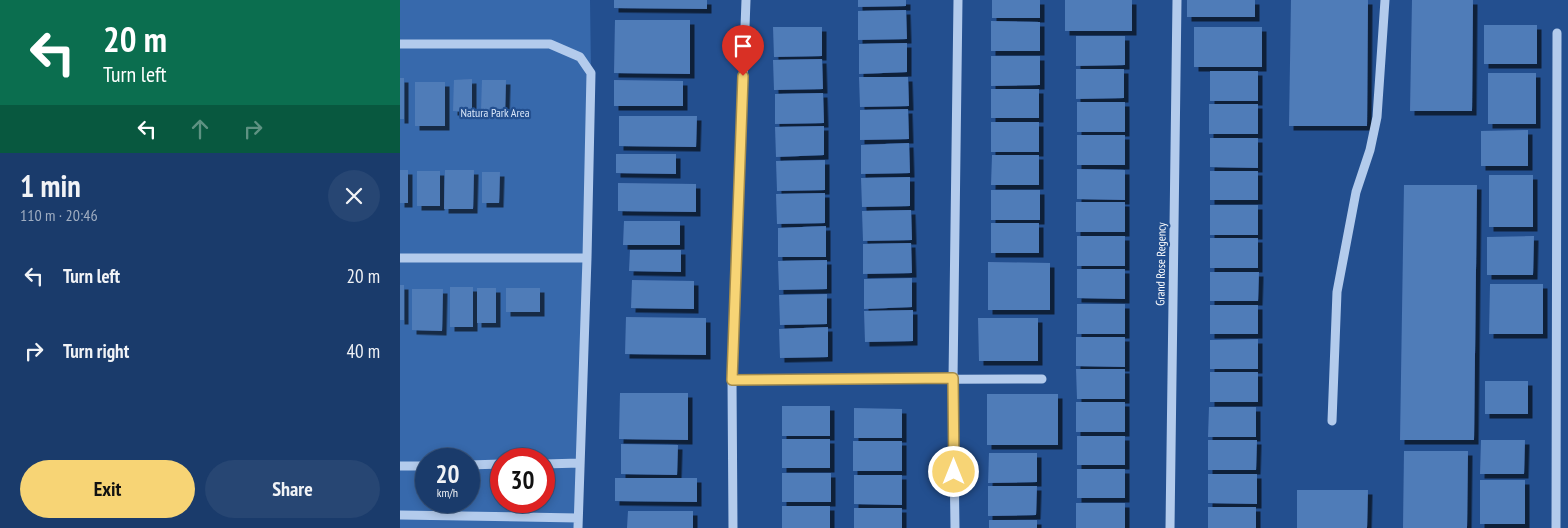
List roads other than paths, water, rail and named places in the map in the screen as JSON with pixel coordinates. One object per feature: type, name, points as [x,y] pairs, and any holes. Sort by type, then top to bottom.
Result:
[{"type":"street","points":[[733,528],[732,380],[746,0]]},
{"type":"street","points":[[955,528],[953,378],[958,0]]},
{"type":"street","name":"Grand Rose Regency","points":[[1170,528],[1177,0]]},
{"type":"street","points":[[1332,421],[1337,292],[1356,192],[1370,150],[1377,117],[1385,0]]},
{"type":"street","points":[[1556,528],[1557,33]]},
{"type":"street","points":[[400,44],[550,44],[580,57],[591,72],[578,523],[400,515]]},
{"type":"street","points":[[400,258],[587,258]]},
{"type":"street","points":[[732,380],[1042,379]]},
{"type":"street","points":[[555,464],[580,463]]},
{"type":"street","points":[[400,466],[415,466]]},
{"type":"park label","name":"Natura Park Area","points":[[495,113]]}]
